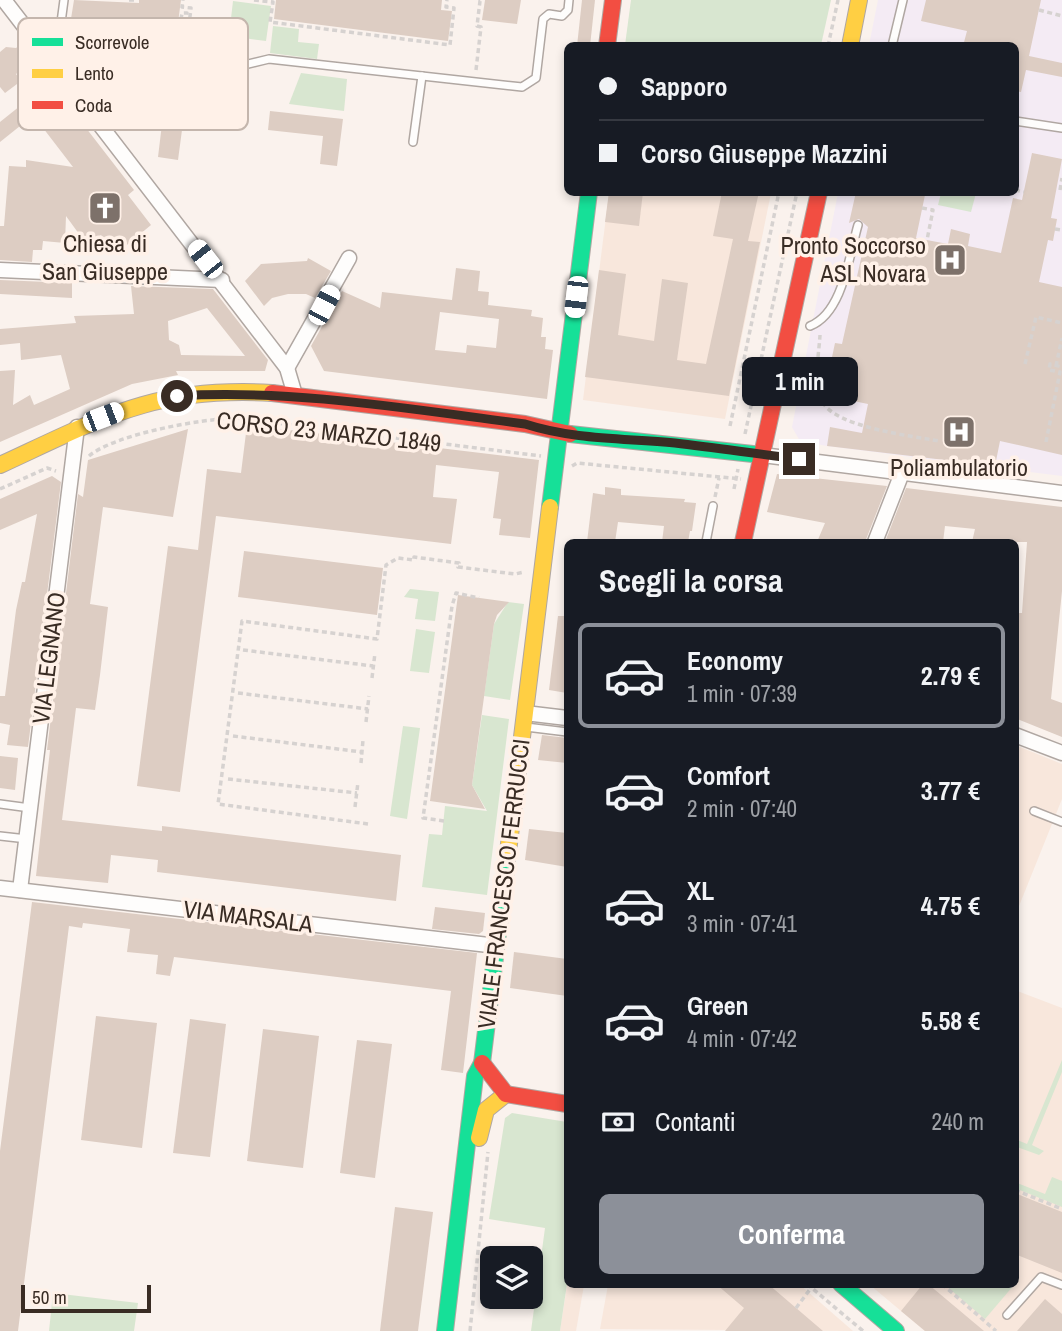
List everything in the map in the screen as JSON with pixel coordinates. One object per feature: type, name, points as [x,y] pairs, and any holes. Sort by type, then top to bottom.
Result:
[{"type":"street","points":[[4,0],[18,18]]},
{"type":"street","points":[[608,42],[613,0]]},
{"type":"street","points":[[851,42],[859,0]]},
{"type":"street","points":[[105,130],[287,368],[295,395]]},
{"type":"street","name":"VIALE FRANCESCO FERRUCCI","points":[[445,1331],[475,1076],[482,1063],[497,946],[589,196]]},
{"type":"street","points":[[744,539],[818,196]]},
{"type":"street","points":[[287,368],[349,258]]},
{"type":"street","points":[[0,270],[222,280]]},
{"type":"street","name":"CORSO 23 MARZO 1849","points":[[0,465],[77,426],[128,407],[177,396],[230,393],[295,395],[525,424],[559,435],[673,443],[762,455]]},
{"type":"street","name":"VIA LEGNANO","points":[[20,890],[77,426]]},
{"type":"street","points":[[762,455],[1062,493]]},
{"type":"street","points":[[876,539],[902,473]]},
{"type":"street","points":[[524,720],[564,718]]},
{"type":"street","points":[[1019,736],[1062,754]]},
{"type":"street","name":"VIA MARSALA","points":[[0,888],[497,946]]},
{"type":"street","points":[[482,1063],[506,1094],[564,1104]]},
{"type":"street","points":[[456,1331],[480,1125],[486,1110],[506,1094]]},
{"type":"street","points":[[846,1288],[896,1331]]},
{"type":"lane","points":[[62,18],[64,0]]},
{"type":"lane","points":[[248,64],[269,59],[522,87],[536,78],[543,19],[550,14],[562,16],[568,10],[569,0]]},
{"type":"lane","points":[[893,42],[903,0]]},
{"type":"lane","points":[[413,142],[422,76]]},
{"type":"lane","points":[[1019,122],[1061,131]]},
{"type":"lane","points":[[810,326],[821,322],[839,290],[858,225]]},
{"type":"lane","points":[[706,539],[713,506]]},
{"type":"lane","points":[[524,720],[564,731]]},
{"type":"lane","points":[[0,804],[30,808]]},
{"type":"lane","points":[[1034,811],[1062,822]]},
{"type":"lane","points":[[0,836],[27,839]]},
{"type":"lane","points":[[1007,1315],[1041,1277],[1062,1285]]},
{"type":"path","points":[[129,0],[136,0]]},
{"type":"path","points":[[183,0],[182,7],[191,8],[190,18]]},
{"type":"path","points":[[254,0],[273,2],[271,22],[450,45],[454,8],[446,7],[447,0]]},
{"type":"path","points":[[475,75],[481,27],[477,26],[480,1],[483,0]]},
{"type":"path","points":[[829,42],[838,0]]},
{"type":"path","points":[[1039,10],[1062,16]]},
{"type":"path","points":[[1060,190],[1062,178]]},
{"type":"path","points":[[1019,191],[1024,192]]},
{"type":"path","points":[[730,426],[778,196]]},
{"type":"path","points":[[747,428],[796,196]]},
{"type":"path","points":[[922,208],[933,209],[926,240]]},
{"type":"path","points":[[1055,229],[1062,230]]},
{"type":"path","points":[[1025,364],[1036,317],[1062,323]]},
{"type":"path","points":[[821,322],[818,371],[824,404],[833,414],[865,426],[939,441]]},
{"type":"path","points":[[1056,366],[1062,338]]},
{"type":"path","points":[[1046,442],[1060,372],[1049,370],[1050,364],[1062,367]]},
{"type":"path","name":"CORSO 23 MARZO 1849","points":[[83,465],[90,454],[127,439],[204,419],[225,418],[544,456]]},
{"type":"path","points":[[577,463],[736,480]]},
{"type":"path","points":[[0,489],[47,468],[59,473]]},
{"type":"path","points":[[713,506],[719,478]]},
{"type":"path","points":[[368,824],[218,804],[242,621],[377,639],[386,565],[398,558],[459,563],[458,566],[515,574]]},
{"type":"path","points":[[443,821],[423,818],[456,593],[479,598]]},
{"type":"path","points":[[243,650],[373,666]]},
{"type":"path","points":[[372,678],[375,653]]},
{"type":"path","points":[[238,693],[368,709]]},
{"type":"path","points":[[366,722],[369,696]]},
{"type":"path","points":[[233,736],[362,752]]},
{"type":"path","points":[[361,763],[363,740]]},
{"type":"path","points":[[228,779],[357,793]]},
{"type":"path","points":[[355,807],[358,782]]},
{"type":"path","points":[[470,1331],[489,1145]]},
{"type":"path","points":[[1019,1192],[1062,1209]]},
{"type":"path","points":[[796,1308],[808,1288]]},
{"type":"path","points":[[811,1288],[863,1331]]},
{"type":"path","points":[[948,1288],[996,1331]]},
{"type":"shaded area","points":[[878,0],[1062,0],[1062,476],[827,446],[800,441],[792,427],[837,196],[1019,196],[1019,42],[870,42]]},
{"type":"shaded area","points":[[609,196],[770,196],[725,419],[583,400]]},
{"type":"shaded area","points":[[1019,747],[1062,764],[1062,799],[1019,906]]},
{"type":"shaded area","points":[[1019,992],[1062,1008],[1062,1331],[925,1331],[874,1288],[1019,1288]]},
{"type":"shaded area","points":[[567,1288],[583,1288],[576,1331],[560,1331]]},
{"type":"shaded area","points":[[607,1288],[804,1288],[853,1331],[600,1329]]},
{"type":"green space","points":[[631,0],[831,0],[822,42],[625,42]]},
{"type":"green space","points":[[233,1],[271,6],[266,41],[248,39],[248,18],[231,18]]},
{"type":"green space","points":[[273,26],[299,29],[298,42],[319,44],[317,59],[270,53]]},
{"type":"green space","points":[[301,73],[347,79],[344,111],[289,104]]},
{"type":"green space","points":[[940,196],[975,196],[971,212],[938,205]]},
{"type":"green space","points":[[410,589],[439,592],[435,621],[415,619],[418,599],[404,597]]},
{"type":"green space","points":[[508,602],[524,604],[510,700],[484,696],[494,624]]},
{"type":"green space","points":[[416,629],[435,632],[429,673],[410,671]]},
{"type":"green space","points":[[482,715],[509,719],[487,895],[422,887],[429,834],[442,835],[445,806],[487,811],[472,785]]},
{"type":"green space","points":[[403,726],[420,728],[407,819],[390,816]]},
{"type":"green space","points":[[1062,1060],[1062,1072],[1032,1145],[1044,1151],[1039,1155],[1019,1148],[1019,1141],[1027,1144]]},
{"type":"green space","points":[[512,1113],[564,1122],[564,1288],[566,1288],[560,1331],[531,1331],[534,1309],[543,1309],[545,1228],[489,1219],[505,1118]]},
{"type":"green space","points":[[1052,1177],[1062,1181],[1062,1207],[1019,1190],[1019,1184],[1045,1194]]},
{"type":"green space","points":[[949,1288],[1011,1288],[985,1319]]},
{"type":"green space","points":[[53,1293],[138,1303],[134,1331],[49,1331]]},
{"type":"building","points":[[74,0],[139,3],[139,0],[181,0],[179,18],[71,18]]},
{"type":"building","points":[[276,0],[442,0],[441,10],[452,11],[448,41],[274,19]]},
{"type":"building","points":[[485,0],[521,0],[517,24],[482,20]]},
{"type":"building","points":[[582,0],[595,0],[590,42],[577,42]]},
{"type":"building","points":[[926,0],[1041,0],[1029,56],[1062,63],[1062,77],[1026,70],[1019,92],[1019,42],[964,42],[967,31],[921,21]]},
{"type":"building","points":[[18,46],[18,83],[5,93],[0,87],[0,52],[6,47]]},
{"type":"building","points":[[18,108],[18,128],[0,142],[0,122]]},
{"type":"building","points":[[270,111],[343,119],[337,166],[320,164],[323,136],[268,130]]},
{"type":"building","points":[[45,130],[88,130],[134,190],[128,195],[151,225],[116,254],[101,235],[87,245],[66,216],[65,243],[43,241],[42,250],[33,250],[32,262],[0,260],[0,226],[4,226],[9,166],[26,167],[26,160],[73,167]]},
{"type":"building","points":[[161,130],[182,130],[178,160],[158,157]]},
{"type":"building","points":[[1032,153],[1062,159],[1051,218],[1057,219],[1053,241],[1048,240],[1039,282],[1062,287],[1062,455],[1000,441],[995,466],[827,446],[830,427],[862,433],[868,404],[824,395],[835,343],[842,344],[868,227],[859,219],[849,223],[855,196],[925,196],[916,238],[948,244],[951,229],[970,234],[968,246],[1001,253],[1013,198],[1022,200]]},
{"type":"building","points":[[608,196],[643,196],[639,226],[605,222]]},
{"type":"building","points":[[721,196],[758,196],[748,241],[760,242],[729,396],[585,377],[599,270],[626,274],[618,335],[654,341],[662,279],[688,283],[677,360],[706,364],[733,239],[713,236]]},
{"type":"building","points":[[308,258],[331,271],[315,298],[306,294],[288,294],[272,298],[264,306],[245,281],[261,264],[307,261]]},
{"type":"building","points":[[456,268],[480,271],[478,291],[489,292],[488,305],[532,310],[531,316],[543,318],[541,337],[546,337],[545,349],[553,350],[547,399],[324,371],[311,346],[342,291],[380,308],[382,292],[452,300]],"holes":[[[440,312],[499,319],[496,348],[467,345],[466,353],[435,350]]]},
{"type":"building","points":[[0,280],[72,283],[72,298],[0,294]]},
{"type":"building","points":[[131,286],[213,289],[268,360],[265,371],[176,371],[178,375],[132,384],[0,442],[0,371],[15,370],[13,405],[30,395],[34,405],[70,389],[61,355],[21,360],[20,343],[0,345],[0,329],[76,323],[74,316],[134,314]],"holes":[[[207,308],[245,356],[181,355],[179,345],[169,340],[168,321]]]},
{"type":"building","points":[[247,425],[539,460],[530,538],[499,535],[501,519],[493,518],[499,472],[436,465],[433,497],[457,499],[451,544],[216,516],[180,792],[137,786],[168,546],[198,550],[207,469],[241,473]]},
{"type":"building","points":[[188,429],[173,517],[103,507],[90,604],[108,607],[100,675],[95,710],[76,708],[62,820],[162,831],[162,826],[401,855],[396,901],[157,872],[158,860],[111,855],[108,883],[36,876],[50,750],[47,750],[78,494],[83,497],[88,460]]},
{"type":"building","points":[[777,474],[887,486],[866,539],[818,539],[825,523],[767,512]]},
{"type":"building","points":[[52,476],[61,482],[28,747],[7,745],[10,725],[0,723],[0,696],[5,696],[16,610],[22,582],[25,582],[37,514],[0,530],[0,499]]},
{"type":"building","points":[[605,487],[621,489],[621,495],[685,499],[684,502],[696,503],[689,539],[662,539],[664,526],[618,522],[615,539],[587,539],[593,493],[605,495]]},
{"type":"building","points":[[906,488],[1062,507],[1062,591],[1051,699],[1062,703],[1062,737],[1019,720],[1019,613],[1022,613],[1027,542],[1019,542],[1019,539],[973,539],[975,529],[945,526],[943,539],[886,539]]},
{"type":"building","points":[[244,551],[383,568],[377,615],[238,597]]},
{"type":"building","points":[[458,595],[509,602],[497,615],[494,624],[472,785],[485,809],[430,801]]},
{"type":"building","points":[[558,616],[564,616],[564,692],[549,690]]},
{"type":"building","points":[[542,735],[564,738],[564,763],[538,760]]},
{"type":"building","points":[[0,756],[18,758],[15,790],[0,788]]},
{"type":"building","points":[[529,829],[564,833],[564,866],[525,860]]},
{"type":"building","points":[[32,902],[477,953],[463,1073],[441,1070],[451,991],[174,957],[170,976],[156,974],[158,955],[127,952],[130,929],[83,923],[82,928],[69,926],[18,1331],[0,1331],[0,1151]]},
{"type":"building","points":[[435,907],[485,913],[483,931],[479,934],[432,929]]},
{"type":"building","points":[[514,952],[564,959],[564,996],[510,988]]},
{"type":"building","points":[[96,1016],[157,1023],[142,1148],[81,1140]]},
{"type":"building","points":[[190,1019],[226,1024],[210,1157],[173,1153]]},
{"type":"building","points":[[263,1029],[319,1036],[303,1168],[247,1161]]},
{"type":"building","points":[[357,1040],[392,1044],[375,1178],[340,1173]]},
{"type":"building","points":[[1019,1195],[1062,1212],[1062,1273],[1019,1256]]},
{"type":"building","points":[[395,1207],[433,1212],[418,1331],[380,1331]]},
{"type":"building","points":[[721,1288],[773,1288],[823,1331],[725,1331],[744,1308]]},
{"type":"building","points":[[920,1288],[933,1288],[984,1331],[925,1331],[901,1311]]},
{"type":"building","points":[[1045,1299],[1062,1314],[1062,1331],[1017,1331]]},
{"type":"traffic: fast","points":[[550,507],[589,196]]},
{"type":"traffic: fast","points":[[570,434],[762,455]]},
{"type":"traffic: fast","points":[[445,1331],[475,1076],[482,1063],[508,852]]},
{"type":"traffic: fast","points":[[846,1288],[896,1331]]},
{"type":"traffic: slow","points":[[851,42],[859,0]]},
{"type":"traffic: slow","points":[[0,465],[100,420],[161,400],[231,392],[272,393]]},
{"type":"traffic: slow","points":[[508,852],[550,507]]},
{"type":"traffic: slow","points":[[479,1138],[486,1110],[506,1094]]},
{"type":"traffic: jam","points":[[608,42],[613,0]]},
{"type":"traffic: jam","points":[[744,539],[818,196]]},
{"type":"traffic: jam","points":[[272,393],[525,424],[570,434]]},
{"type":"traffic: jam","points":[[482,1063],[506,1094],[564,1104]]},
{"type":"place","name":"Chiesa di San Giuseppe","points":[[105,208]]},
{"type":"place","name":"Pronto Soccorso ASL Novara","points":[[950,260]]},
{"type":"place","name":"Poliambulatorio","points":[[959,432]]},
{"type":"route","points":[[177,396],[230,393],[295,395],[525,424],[559,435],[596,440],[673,443],[799,459]]}]
